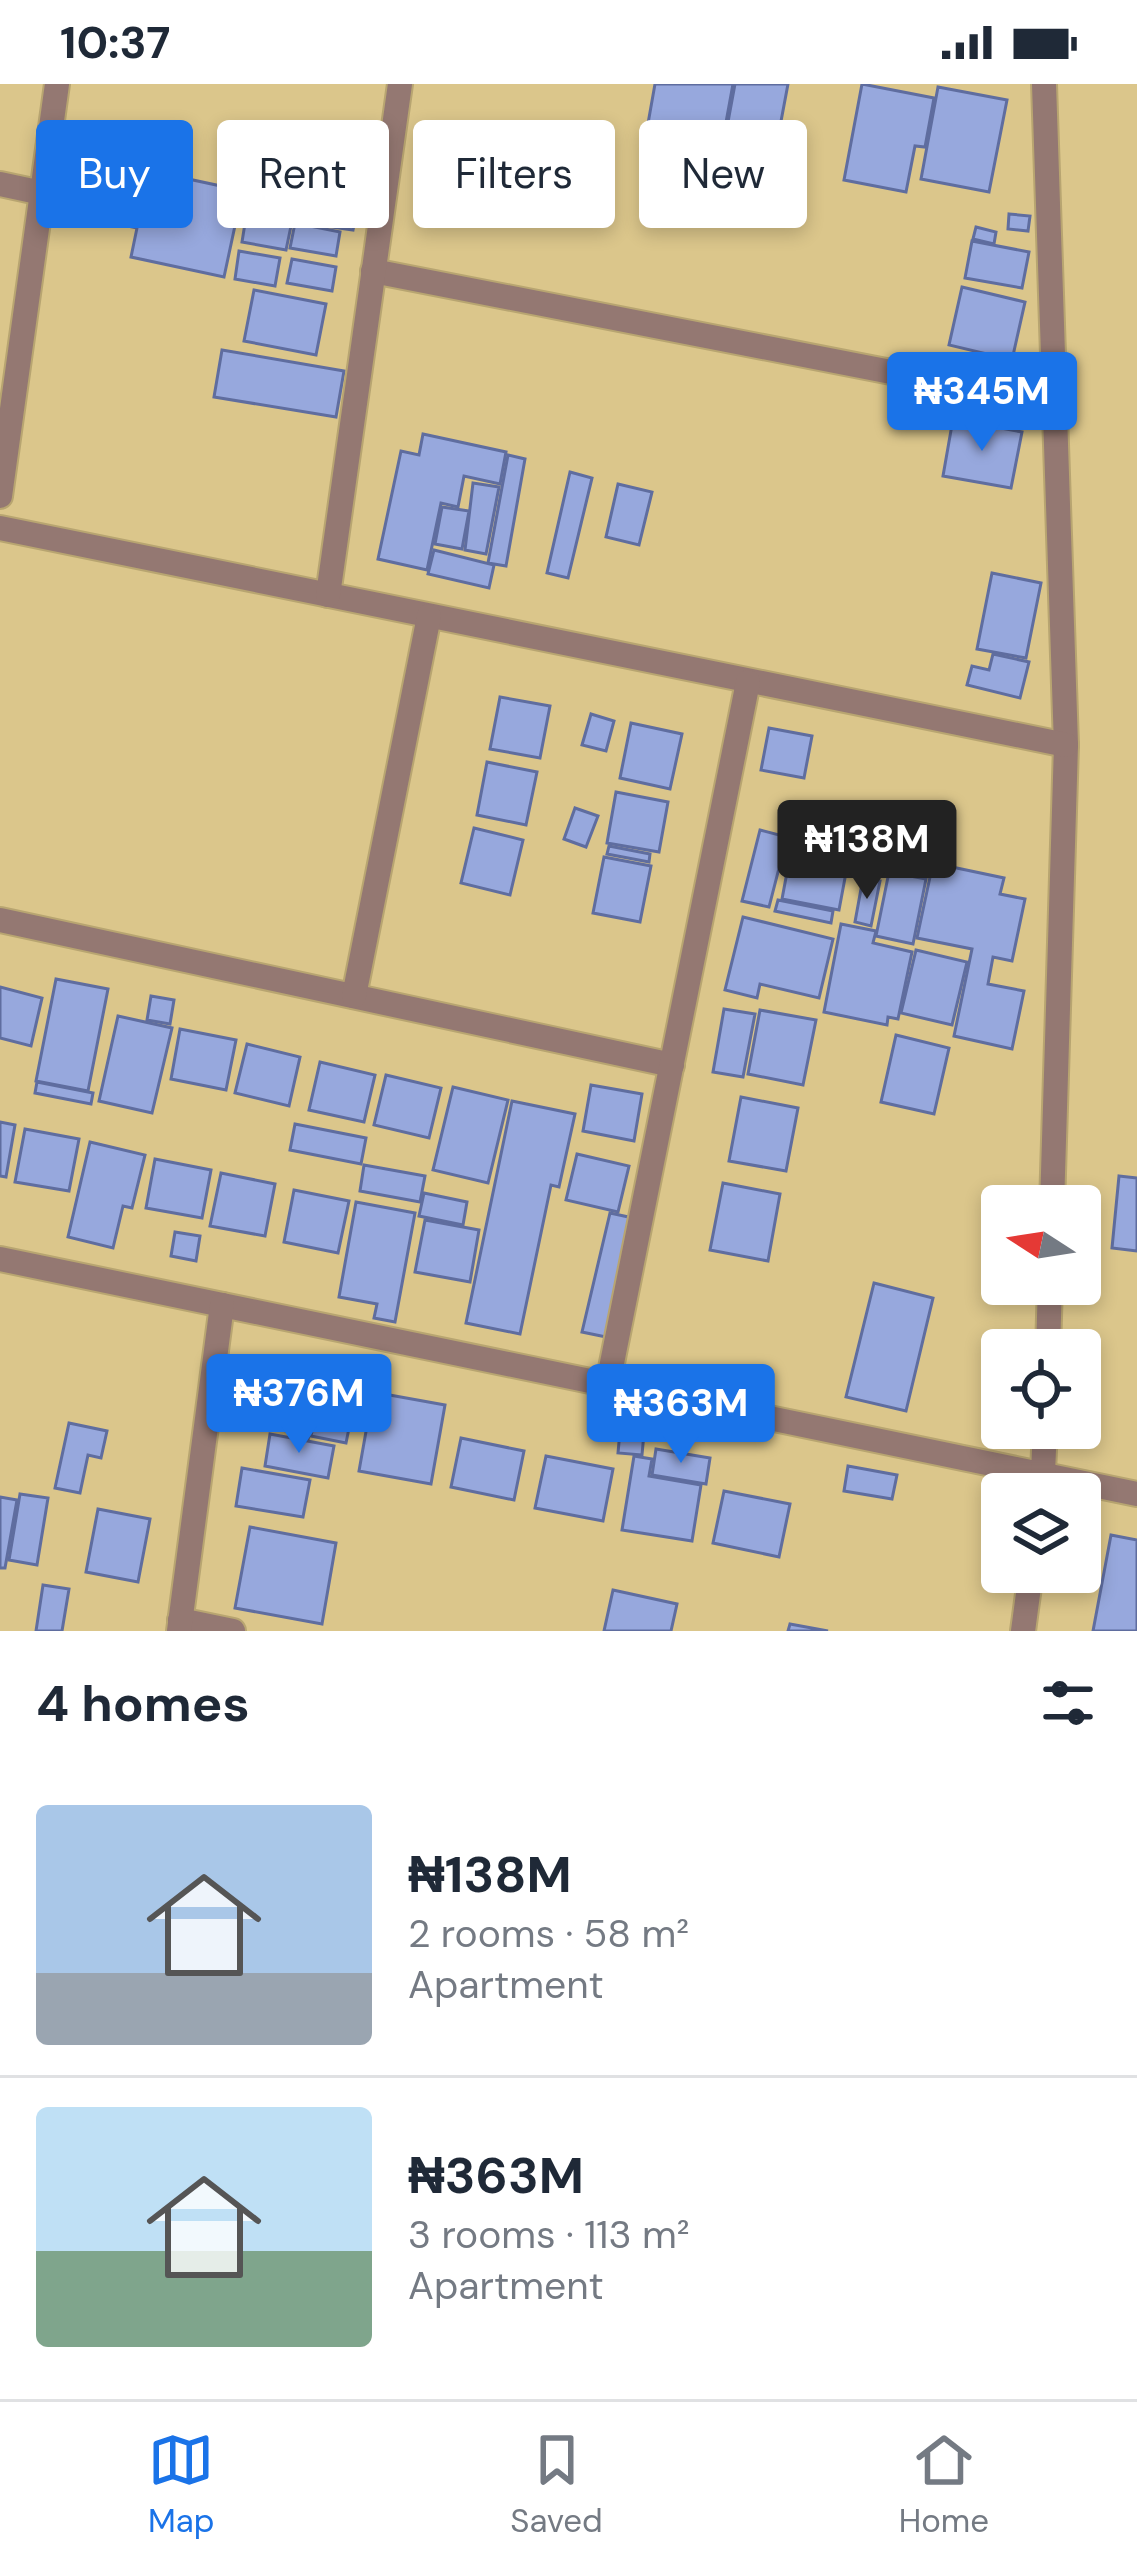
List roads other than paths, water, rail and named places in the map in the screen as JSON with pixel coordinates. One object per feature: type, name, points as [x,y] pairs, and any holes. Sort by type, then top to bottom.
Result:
[{"type":"street","points":[[52,120],[57,84]]},
{"type":"street","points":[[328,595],[400,84]]},
{"type":"street","points":[[1044,84],[1066,745],[1053,1185]]},
{"type":"street","points":[[0,184],[36,192]]},
{"type":"street","points":[[0,496],[37,228]]},
{"type":"street","points":[[374,271],[1055,404]]},
{"type":"street","points":[[0,528],[1066,745]]},
{"type":"street","points":[[354,996],[429,616]]},
{"type":"street","points":[[608,1383],[748,682]]},
{"type":"street","points":[[0,920],[672,1065]]},
{"type":"street","points":[[0,1259],[608,1383],[992,1473]]},
{"type":"street","points":[[222,1305],[180,1625],[233,1631]]},
{"type":"street","points":[[1101,1491],[1137,1494]]},
{"type":"street","points":[[1023,1631],[1028,1593]]}]
